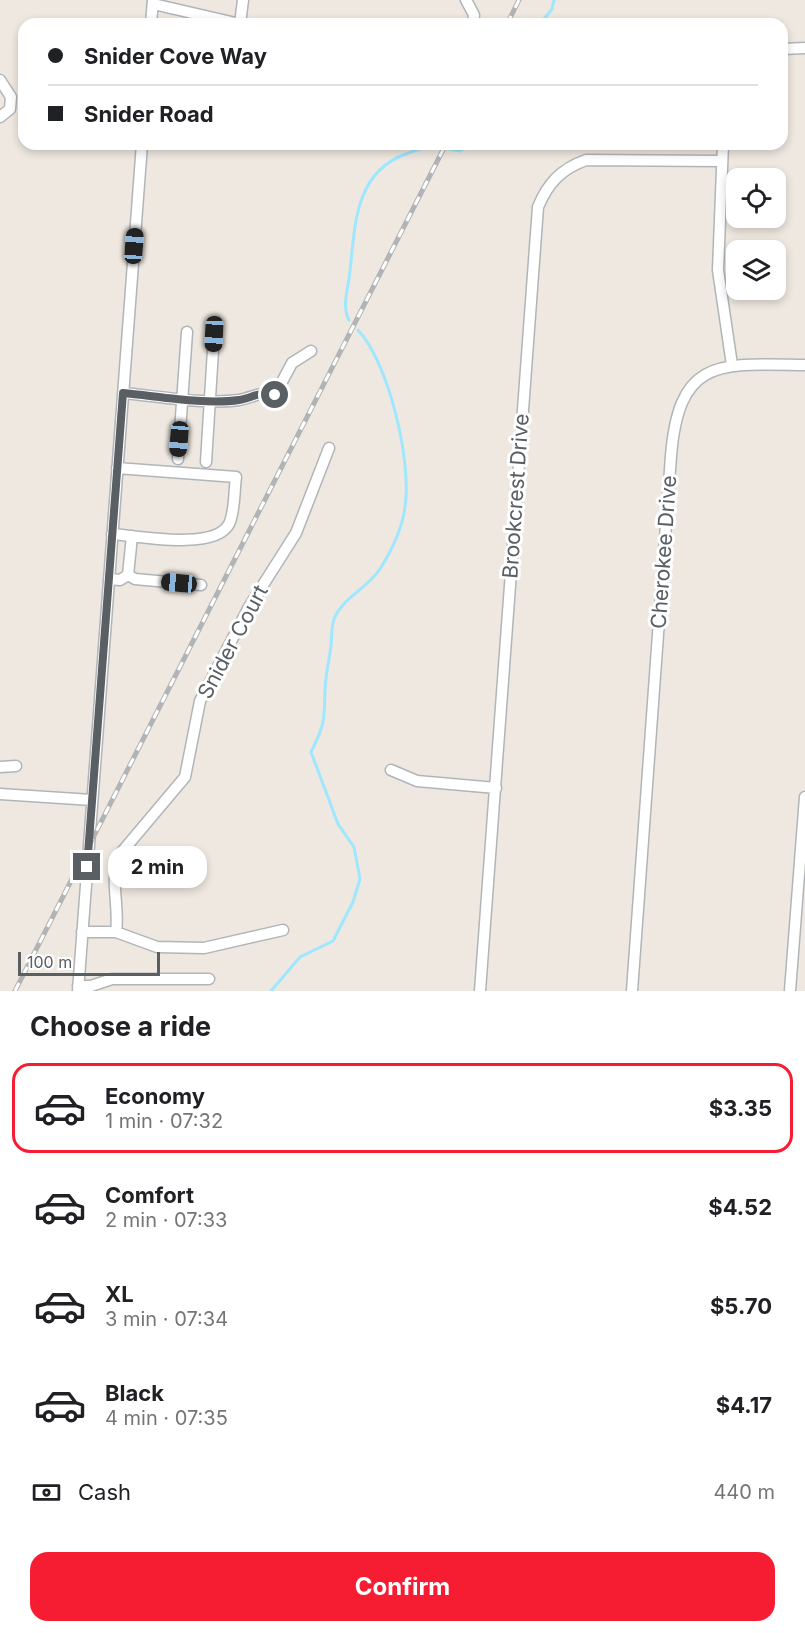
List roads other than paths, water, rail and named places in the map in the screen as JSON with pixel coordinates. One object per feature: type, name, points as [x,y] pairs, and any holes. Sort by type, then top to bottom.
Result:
[{"type":"street","points":[[241,18],[243,0]]},
{"type":"street","points":[[466,0],[474,18]]},
{"type":"street","points":[[152,18],[153,2],[216,18]]},
{"type":"street","points":[[788,49],[805,48]]},
{"type":"street","points":[[0,80],[11,97],[10,109],[0,117]]},
{"type":"street","points":[[142,150],[78,989],[112,979],[208,979]]},
{"type":"street","points":[[723,150],[718,270],[732,364],[805,365]]},
{"type":"street","name":"Brookcrest Drive","points":[[480,991],[538,207],[543,193],[556,176],[586,160],[620,158],[722,161]]},
{"type":"street","points":[[178,459],[187,332]]},
{"type":"street","points":[[206,462],[214,334]]},
{"type":"street","points":[[123,393],[210,400],[240,400],[266,393],[275,395],[292,363],[311,351]]},
{"type":"street","name":"Cherokee Drive","points":[[632,991],[672,435],[681,400],[690,387],[707,374],[732,364]]},
{"type":"street","name":"Snider Court","points":[[116,932],[118,916],[116,863],[121,853],[185,777],[200,701],[249,607],[296,533],[329,448]]},
{"type":"street","points":[[112,534],[196,541],[222,532],[229,524],[236,477],[117,468]]},
{"type":"street","points":[[128,575],[132,536]]},
{"type":"street","points":[[109,579],[120,580],[128,575]]},
{"type":"street","points":[[128,575],[135,579],[201,585]]},
{"type":"street","points":[[0,766],[16,766]]},
{"type":"street","points":[[391,771],[417,781],[496,788]]},
{"type":"street","points":[[0,794],[92,800]]},
{"type":"street","points":[[790,991],[805,796]]},
{"type":"street","points":[[82,932],[116,932],[157,947],[204,948],[282,930]]},
{"type":"street","points":[[111,991],[112,979]]},
{"type":"waterway","points":[[545,18],[552,9],[554,0]]},
{"type":"waterway","points":[[349,320],[346,302],[356,219],[361,202],[376,173],[389,162],[417,150]]},
{"type":"waterway","points":[[455,150],[461,150]]},
{"type":"waterway","points":[[271,991],[300,957],[333,941],[353,902],[360,879],[354,847],[338,824],[311,752],[323,723],[334,619],[343,605],[375,576],[389,555],[402,524],[405,507],[405,465],[396,414],[379,365],[358,330]]},
{"type":"railway","points":[[510,18],[519,0]]},
{"type":"railway","points":[[15,991],[443,150]]}]
